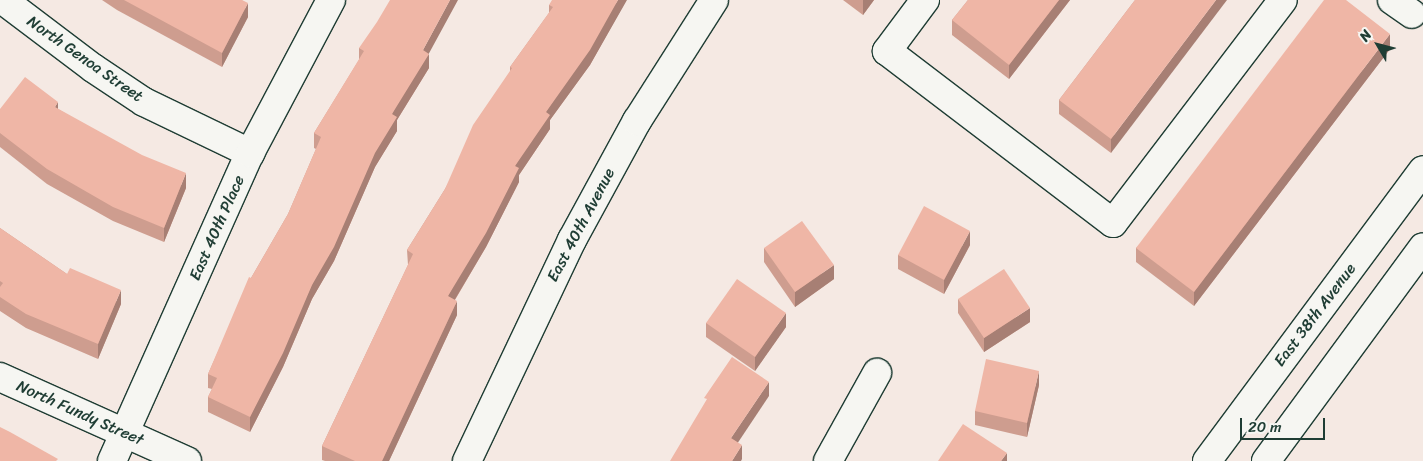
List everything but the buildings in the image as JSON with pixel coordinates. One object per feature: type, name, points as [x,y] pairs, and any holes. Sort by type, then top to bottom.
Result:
[{"type":"street","name":"North Genoa Street","points":[[3,0],[93,68],[144,102],[250,153]]},
{"type":"street","name":"East 40th Place","points":[[112,461],[250,153],[331,0]]},
{"type":"street","name":"East 40th Avenue","points":[[467,461],[572,240],[637,121],[714,0]]},
{"type":"street","points":[[925,0],[887,51],[1113,223],[1283,0]]},
{"type":"street","name":"East 38th Avenue","points":[[1207,461],[1423,170]]},
{"type":"street","points":[[1266,461],[1423,247]]},
{"type":"street","points":[[828,461],[876,373]]},
{"type":"street","name":"North Fundy Street","points":[[0,377],[187,461]]}]
